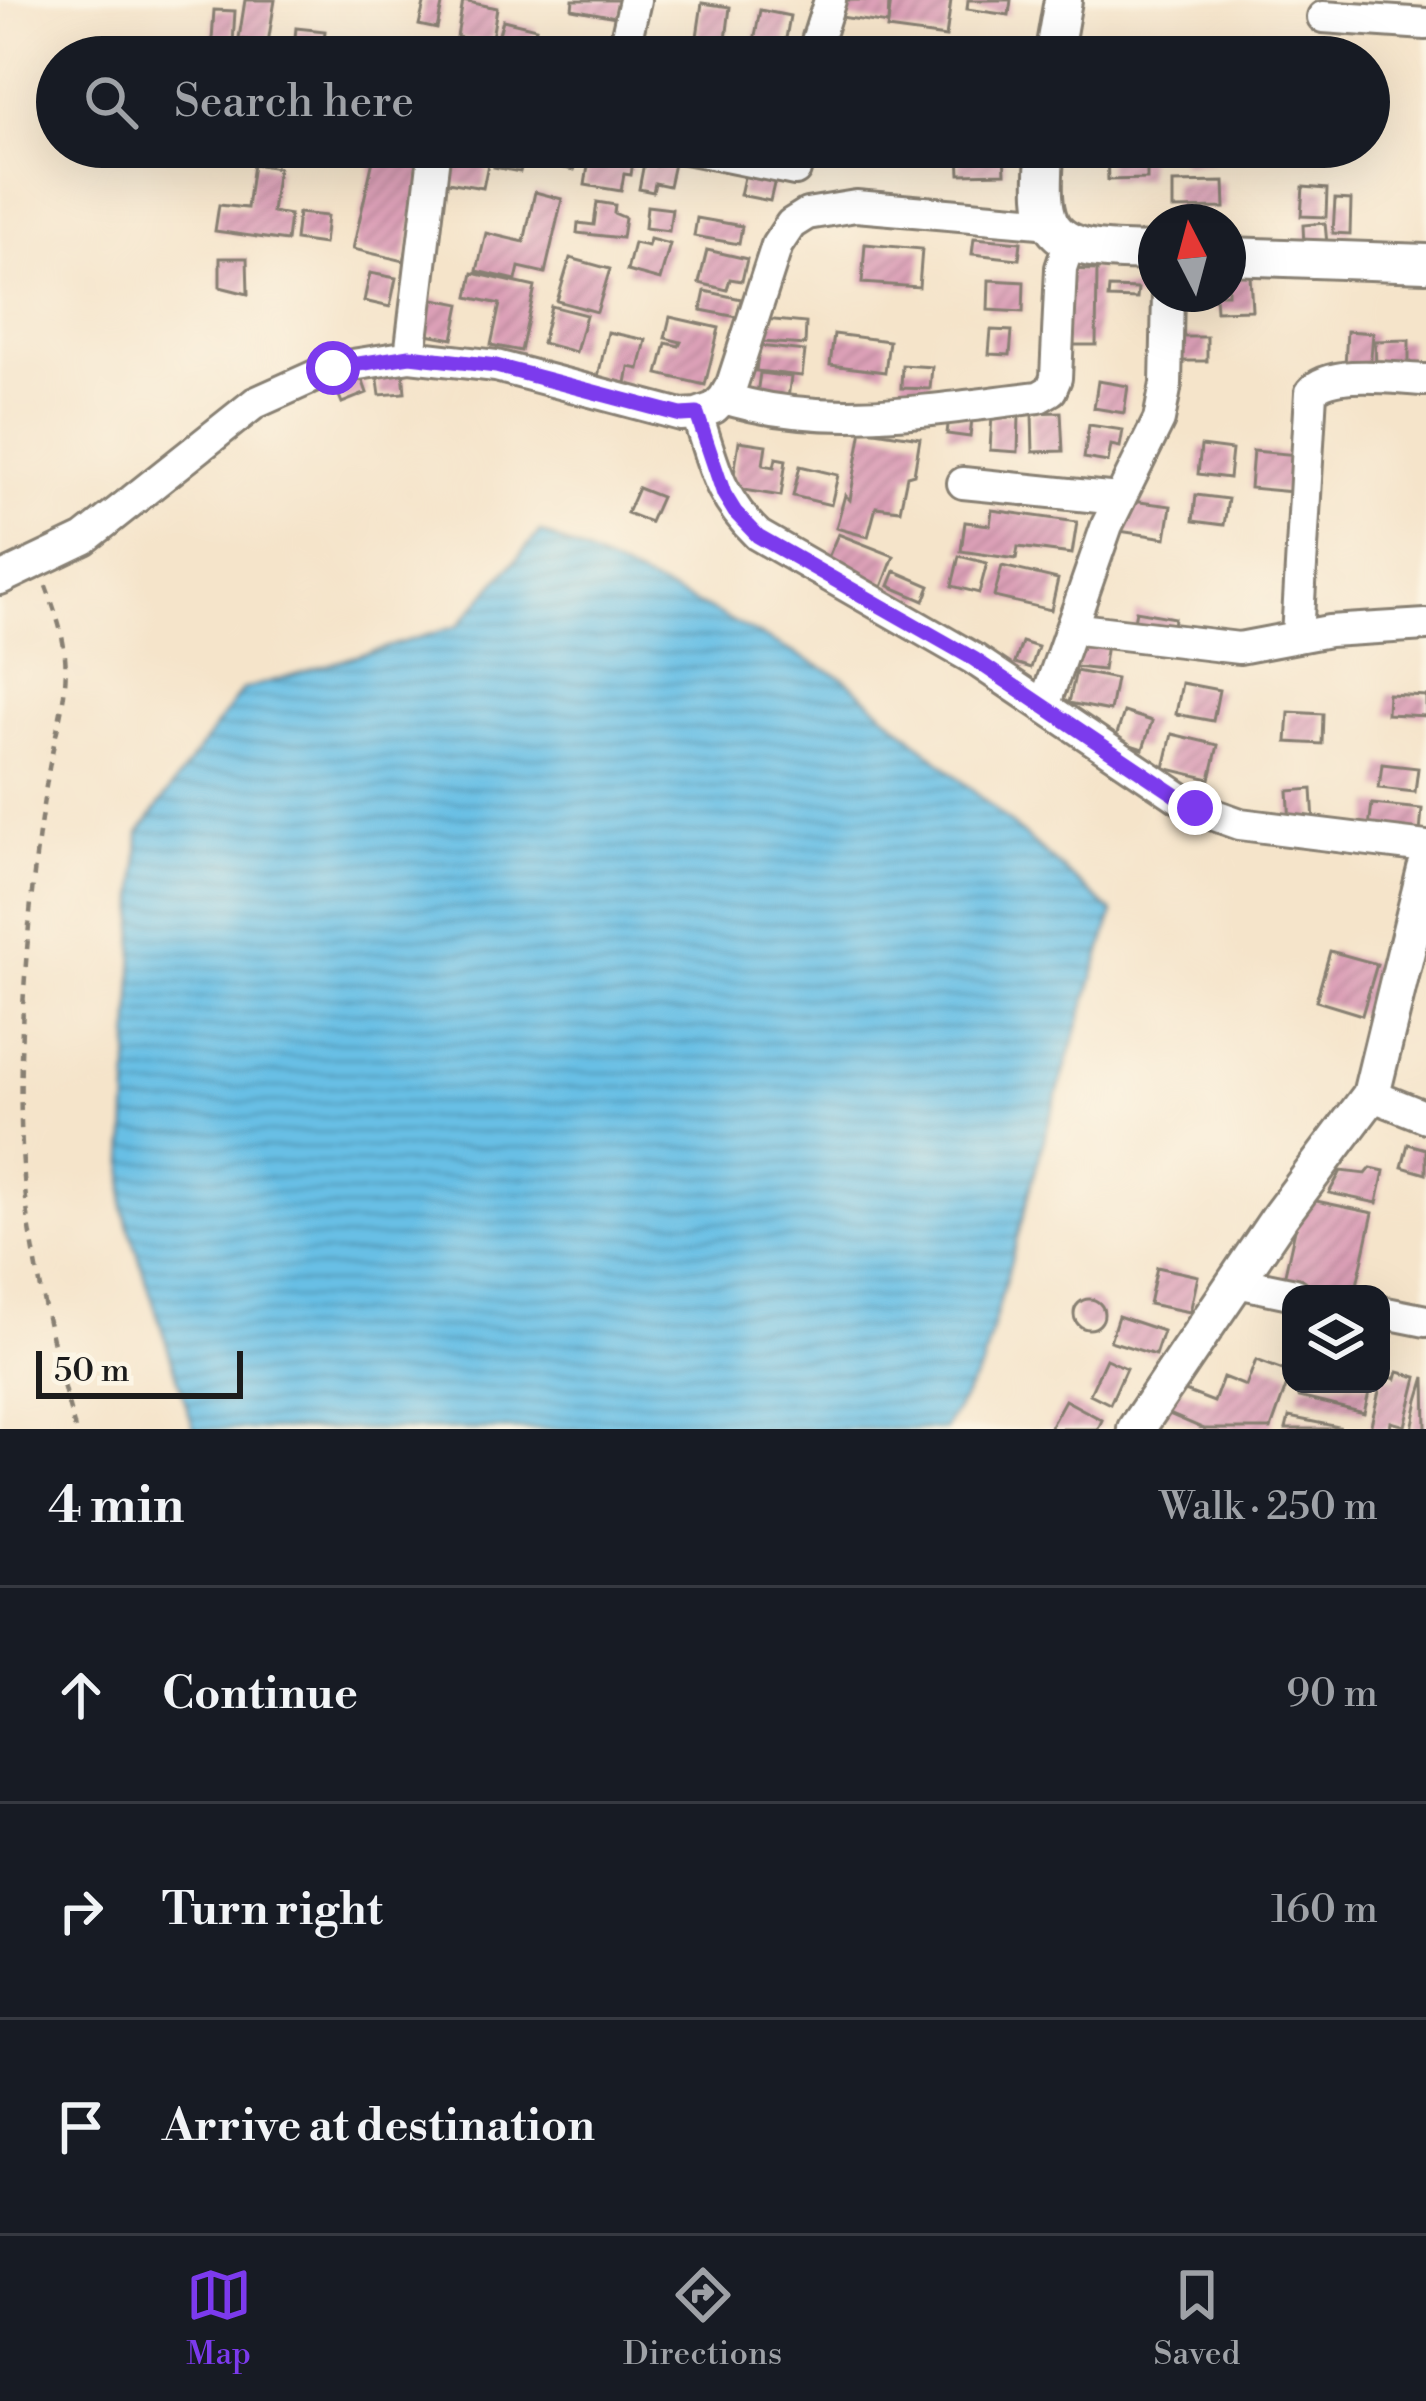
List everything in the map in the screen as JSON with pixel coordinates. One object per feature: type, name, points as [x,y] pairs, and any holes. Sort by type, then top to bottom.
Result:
[{"type":"main road","points":[[1057,36],[1064,0]]},
{"type":"main road","points":[[1045,168],[1046,207],[1060,232],[1090,247],[1138,251]]},
{"type":"main road","points":[[1246,257],[1426,263]]},
{"type":"main road","points":[[1147,1426],[1281,1215],[1371,1095],[1426,869]]},
{"type":"street","points":[[627,36],[635,0]]},
{"type":"street","points":[[819,36],[830,0]]},
{"type":"street","points":[[1323,17],[1426,24]]},
{"type":"street","points":[[410,356],[432,168]]},
{"type":"street","points":[[797,168],[807,214]]},
{"type":"street","points":[[0,579],[84,539],[255,403],[333,368],[410,356],[496,366],[681,415],[711,406],[873,415],[1039,397],[1051,390],[1056,378],[1060,232],[856,206],[807,214],[791,224],[777,244],[732,385],[711,406]]},
{"type":"street","points":[[1044,706],[1118,499],[1159,420],[1165,398],[1167,312]]},
{"type":"street","points":[[1297,636],[1311,392],[1325,381],[1343,377],[1426,380]]},
{"type":"street","points":[[711,406],[724,494],[758,536],[974,659],[1195,808],[1240,824],[1426,847]]},
{"type":"street","points":[[963,483],[1118,499]]},
{"type":"street","points":[[1071,628],[1239,648],[1329,631],[1426,625]]},
{"type":"street","points":[[1371,1095],[1421,1110]]},
{"type":"street","points":[[1237,1282],[1282,1291]]},
{"type":"street","points":[[1390,1314],[1426,1321]]},
{"type":"path","points":[[37,563],[66,658],[28,938],[22,1058],[24,1157],[29,1221],[54,1355],[75,1429]]},
{"type":"water","points":[[540,532],[706,608],[845,679],[1113,913],[1047,1128],[982,1367],[945,1429],[194,1429],[123,1208],[139,833],[242,690],[458,626]]},
{"type":"building","points":[[245,0],[275,0],[269,36],[239,36]]},
{"type":"building","points":[[425,0],[443,0],[437,29],[419,25]]},
{"type":"building","points":[[573,0],[624,0],[621,18],[572,9]]},
{"type":"building","points":[[837,0],[889,0],[888,24],[834,16]]},
{"type":"building","points":[[891,0],[951,0],[946,36],[887,29]]},
{"type":"building","points":[[968,0],[1011,0],[1009,15],[967,9]]},
{"type":"building","points":[[463,1],[497,8],[492,36],[457,36]]},
{"type":"building","points":[[702,3],[730,7],[726,36],[697,36]]},
{"type":"building","points":[[214,10],[235,11],[233,36],[212,36]]},
{"type":"building","points":[[760,10],[790,16],[786,36],[755,36]]},
{"type":"building","points":[[503,20],[536,28],[534,36],[498,36]]},
{"type":"building","points":[[296,28],[325,31],[324,36],[295,36]]},
{"type":"building","points":[[252,168],[278,168],[272,212],[290,215],[287,241],[215,231],[219,205],[247,208]]},
{"type":"building","points":[[371,168],[425,168],[404,261],[353,249]]},
{"type":"building","points":[[444,168],[487,168],[483,188],[442,181]]},
{"type":"building","points":[[588,168],[632,168],[631,175],[624,174],[621,191],[585,185]]},
{"type":"building","points":[[643,168],[673,168],[669,186],[655,183],[653,192],[639,189]]},
{"type":"building","points":[[746,168],[777,171],[770,201],[740,195]]},
{"type":"building","points":[[960,168],[1005,168],[1005,173],[960,174]]},
{"type":"building","points":[[1108,168],[1147,168],[1147,179],[1108,180]]},
{"type":"building","points":[[1224,182],[1225,204],[1173,204],[1173,183]]},
{"type":"building","points":[[1303,187],[1327,189],[1326,217],[1301,216]]},
{"type":"building","points":[[535,192],[562,199],[545,273],[519,267],[516,280],[477,271],[486,233],[524,242]]},
{"type":"building","points":[[1335,199],[1351,200],[1350,234],[1333,233]]},
{"type":"building","points":[[597,202],[615,205],[614,213],[625,218],[622,238],[577,233],[578,223],[594,225]]},
{"type":"building","points":[[647,206],[672,209],[669,231],[645,228]]},
{"type":"building","points":[[298,213],[327,216],[324,244],[295,240]]},
{"type":"building","points":[[697,218],[742,226],[739,244],[694,236]]},
{"type":"building","points":[[1325,223],[1327,244],[1304,246],[1303,225]]},
{"type":"building","points":[[974,238],[1021,242],[1019,259],[972,254]]},
{"type":"building","points":[[650,239],[670,244],[660,280],[627,271],[634,243],[648,246]]},
{"type":"building","points":[[865,244],[922,249],[919,287],[862,283]]},
{"type":"building","points":[[707,250],[747,259],[742,281],[730,279],[727,290],[699,283]]},
{"type":"building","points":[[220,258],[247,258],[248,294],[220,287]]},
{"type":"building","points":[[570,258],[610,269],[597,312],[557,301]]},
{"type":"building","points":[[1063,269],[1097,270],[1096,345],[1063,345]]},
{"type":"building","points":[[370,273],[396,278],[390,307],[364,301]]},
{"type":"building","points":[[473,273],[535,287],[521,351],[491,345],[500,304],[468,297]]},
{"type":"building","points":[[1246,275],[1250,275],[1252,310],[1246,310]]},
{"type":"building","points":[[989,280],[1024,282],[1023,312],[988,310]]},
{"type":"building","points":[[1109,288],[1138,289],[1137,299],[1108,298]]},
{"type":"building","points":[[705,291],[741,299],[737,317],[701,310]]},
{"type":"building","points":[[424,297],[460,304],[453,339],[417,332]]},
{"type":"building","points":[[551,306],[586,315],[576,352],[542,343]]},
{"type":"building","points":[[670,317],[719,328],[705,385],[658,374],[666,343],[679,346],[681,342],[665,338]]},
{"type":"building","points":[[764,319],[806,323],[805,345],[763,342]]},
{"type":"building","points":[[991,330],[1012,331],[1010,355],[989,354]]},
{"type":"building","points":[[1347,331],[1373,333],[1370,370],[1345,367]]},
{"type":"building","points":[[608,332],[646,340],[639,369],[629,367],[626,383],[598,377]]},
{"type":"building","points":[[834,334],[889,341],[885,372],[830,365]]},
{"type":"building","points":[[1180,337],[1207,337],[1207,361],[1180,361]]},
{"type":"building","points":[[1409,340],[1409,368],[1376,369],[1375,341]]},
{"type":"building","points":[[759,346],[805,351],[802,376],[756,371]]},
{"type":"building","points":[[902,365],[932,367],[930,389],[901,388]]},
{"type":"building","points":[[403,370],[405,393],[380,395],[377,373]]},
{"type":"building","points":[[760,373],[791,377],[787,405],[756,401]]},
{"type":"building","points":[[361,376],[367,393],[342,403],[335,386]]},
{"type":"building","points":[[1098,381],[1128,386],[1124,413],[1094,408]]},
{"type":"building","points":[[1061,412],[1063,451],[1033,452],[1032,413]]},
{"type":"building","points":[[992,415],[1019,416],[1018,452],[990,450]]},
{"type":"building","points":[[949,416],[972,419],[970,437],[947,434]]},
{"type":"building","points":[[1089,425],[1123,430],[1120,447],[1111,445],[1108,462],[1084,458]]},
{"type":"building","points":[[862,429],[920,438],[914,474],[907,476],[900,510],[876,507],[868,537],[836,528],[845,495],[850,500]]},
{"type":"building","points":[[739,441],[766,445],[763,465],[774,467],[776,458],[786,460],[781,496],[732,488]]},
{"type":"building","points":[[1201,446],[1232,450],[1229,478],[1198,474]]},
{"type":"building","points":[[1253,451],[1298,455],[1294,492],[1250,488]]},
{"type":"building","points":[[800,466],[838,475],[831,505],[793,496]]},
{"type":"building","points":[[638,488],[661,497],[650,522],[627,513]]},
{"type":"building","points":[[1196,495],[1228,499],[1224,525],[1193,521]]},
{"type":"building","points":[[1124,500],[1171,506],[1166,538],[1119,531]]},
{"type":"building","points":[[992,510],[1077,522],[1072,554],[1018,547],[1016,559],[961,551],[965,522],[990,525]]},
{"type":"building","points":[[838,534],[894,556],[882,587],[825,565]]},
{"type":"building","points":[[959,556],[987,563],[979,593],[952,586]]},
{"type":"building","points":[[1002,566],[1058,579],[1051,610],[994,597]]},
{"type":"building","points":[[895,571],[930,586],[924,601],[889,586]]},
{"type":"building","points":[[1136,611],[1174,618],[1172,636],[1132,630]]},
{"type":"building","points":[[1079,641],[1107,644],[1103,670],[1075,667]]},
{"type":"building","points":[[1022,642],[1038,647],[1031,668],[1015,663]]},
{"type":"building","points":[[1076,671],[1116,679],[1110,711],[1069,703]]},
{"type":"building","points":[[1182,683],[1219,690],[1213,721],[1176,714]]},
{"type":"building","points":[[1388,694],[1426,696],[1426,716],[1387,714]]},
{"type":"building","points":[[1124,712],[1152,721],[1143,749],[1115,740]]},
{"type":"building","points":[[1289,712],[1323,714],[1322,744],[1287,742]]},
{"type":"building","points":[[1172,734],[1218,745],[1210,779],[1164,768]]},
{"type":"building","points":[[1382,764],[1418,768],[1415,792],[1379,788]]},
{"type":"building","points":[[1312,789],[1314,822],[1290,823],[1288,791]]},
{"type":"building","points":[[1372,804],[1422,809],[1420,833],[1369,827]]},
{"type":"building","points":[[1330,951],[1377,964],[1362,1015],[1316,1001]]},
{"type":"building","points":[[1408,1144],[1426,1149],[1426,1174],[1402,1167]]},
{"type":"building","points":[[1371,1168],[1384,1171],[1377,1203],[1329,1193],[1341,1171],[1366,1174]]},
{"type":"building","points":[[1302,1198],[1373,1213],[1357,1285],[1283,1283]]},
{"type":"building","points":[[1157,1267],[1198,1276],[1190,1312],[1149,1304]]},
{"type":"building","points":[[1089,1299],[1100,1303],[1104,1314],[1100,1325],[1089,1329],[1078,1325],[1074,1314],[1078,1303]]},
{"type":"building","points":[[1118,1316],[1163,1331],[1155,1355],[1110,1341]]},
{"type":"building","points":[[1106,1359],[1126,1368],[1110,1404],[1090,1394]]},
{"type":"building","points":[[1256,1360],[1282,1370],[1284,1393],[1271,1429],[1204,1429],[1162,1411],[1172,1386],[1214,1402],[1223,1377],[1246,1386]]},
{"type":"building","points":[[1398,1372],[1417,1377],[1405,1426],[1391,1422],[1390,1429],[1370,1429],[1379,1393],[1390,1393],[1390,1377],[1396,1379]]},
{"type":"building","points":[[1425,1377],[1426,1429],[1412,1429],[1418,1400]]},
{"type":"building","points":[[1300,1393],[1369,1393],[1364,1413],[1299,1397]]},
{"type":"building","points":[[1065,1400],[1102,1420],[1098,1429],[1049,1429]]},
{"type":"building","points":[[1289,1417],[1339,1427],[1286,1429]]},
{"type":"route","points":[[333,368],[410,356],[496,366],[681,415],[697,414],[724,494],[758,536],[974,659],[1195,808]]}]
